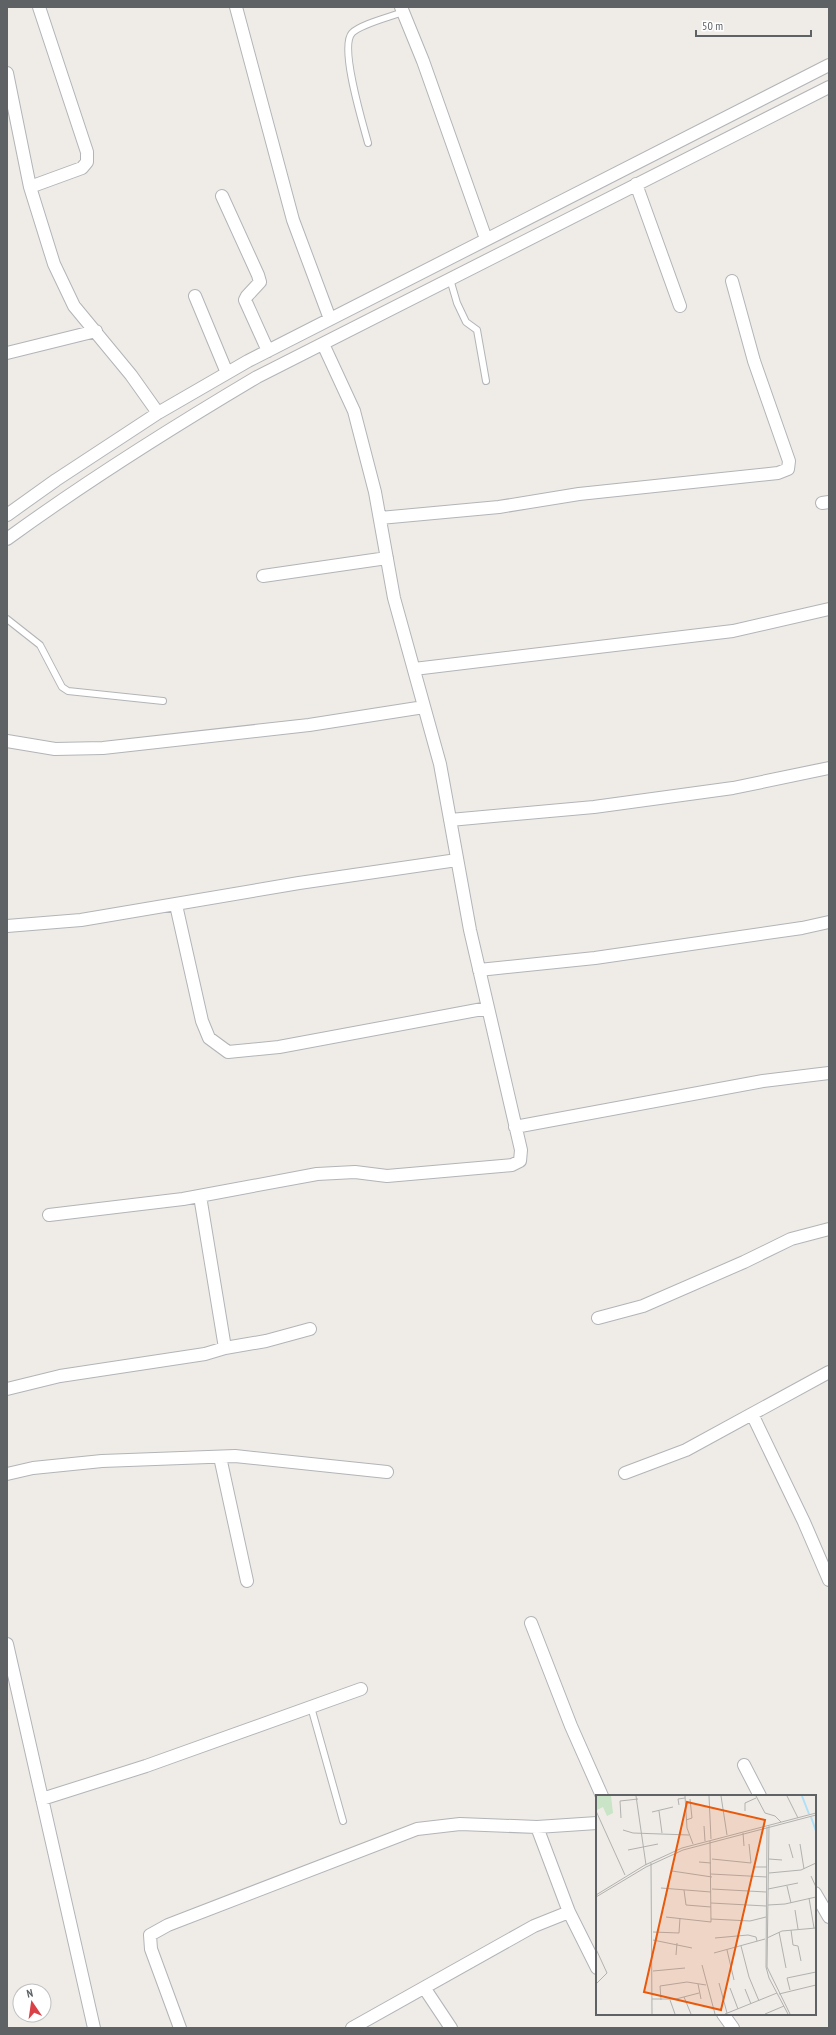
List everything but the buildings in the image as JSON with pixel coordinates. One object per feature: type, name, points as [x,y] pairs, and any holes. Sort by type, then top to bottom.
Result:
[{"type":"street","points":[[30,187],[82,168],[87,162],[87,152],[39,7]]},
{"type":"street","points":[[236,7],[293,220],[330,319]]},
{"type":"street","points":[[402,10],[425,68],[486,239]]},
{"type":"street","points":[[7,515],[56,480],[158,414],[227,373],[829,64]]},
{"type":"street","points":[[7,73],[30,187],[54,264],[74,306],[131,375],[158,414]]},
{"type":"street","points":[[7,539],[67,496],[168,430],[257,378],[829,87]]},
{"type":"street","points":[[636,184],[680,306]]},
{"type":"street","points":[[222,196],[258,275],[260,282],[245,300],[268,351]]},
{"type":"street","points":[[380,518],[499,507],[579,494],[778,473],[788,469],[789,461],[754,361],[732,280]]},
{"type":"street","points":[[195,296],[227,373]]},
{"type":"street","points":[[7,353],[96,331]]},
{"type":"street","points":[[49,1215],[200,1196],[317,1174],[355,1172],[387,1176],[512,1165],[520,1162],[521,1150],[479,970],[440,764],[394,598],[375,492],[354,411],[323,344]]},
{"type":"street","points":[[263,576],[387,558]]},
{"type":"street","points":[[414,669],[733,632],[829,609]]},
{"type":"street","points":[[7,741],[55,749],[103,748],[301,726],[424,707]]},
{"type":"street","points":[[450,820],[594,807],[726,789],[829,768]]},
{"type":"street","points":[[7,926],[81,920],[299,883],[457,860]]},
{"type":"street","points":[[176,905],[202,1021],[209,1038],[228,1052],[279,1047],[488,1008]]},
{"type":"street","points":[[479,970],[595,958],[802,928],[829,922]]},
{"type":"street","points":[[515,1127],[763,1081],[829,1073]]},
{"type":"street","points":[[200,1196],[225,1348]]},
{"type":"street","points":[[598,1318],[643,1306],[744,1262],[791,1239],[829,1229]]},
{"type":"street","points":[[7,1389],[60,1376],[205,1354],[225,1348],[266,1341],[310,1328]]},
{"type":"street","points":[[625,1473],[686,1450],[829,1372]]},
{"type":"street","points":[[752,1414],[804,1522],[829,1580]]},
{"type":"street","points":[[7,1474],[33,1468],[102,1461],[236,1456],[387,1472]]},
{"type":"street","points":[[220,1457],[247,1581]]},
{"type":"street","points":[[530,1623],[571,1726],[602,1795]]},
{"type":"street","points":[[7,1644],[94,2028]]},
{"type":"street","points":[[42,1799],[146,1766],[361,1689]]},
{"type":"street","points":[[744,1764],[760,1795]]},
{"type":"street","points":[[180,2028],[151,1949],[150,1935],[168,1926],[417,1829],[460,1824],[537,1827],[596,1823]]},
{"type":"street","points":[[537,1827],[569,1912],[596,1966]]},
{"type":"street","points":[[816,1895],[829,1917]]},
{"type":"street","points":[[352,2028],[425,1989],[534,1926],[569,1912]]},
{"type":"street","points":[[425,1989],[451,2028]]},
{"type":"street","points":[[724,2015],[733,2028]]},
{"type":"lane","points":[[368,144],[350,74],[349,41],[351,34],[358,29],[402,10]]},
{"type":"lane","points":[[450,279],[457,303],[466,322],[477,330],[486,381]]},
{"type":"lane","points":[[7,619],[40,645],[62,687],[68,691],[163,701]]},
{"type":"lane","points":[[311,1707],[343,1821]]}]
